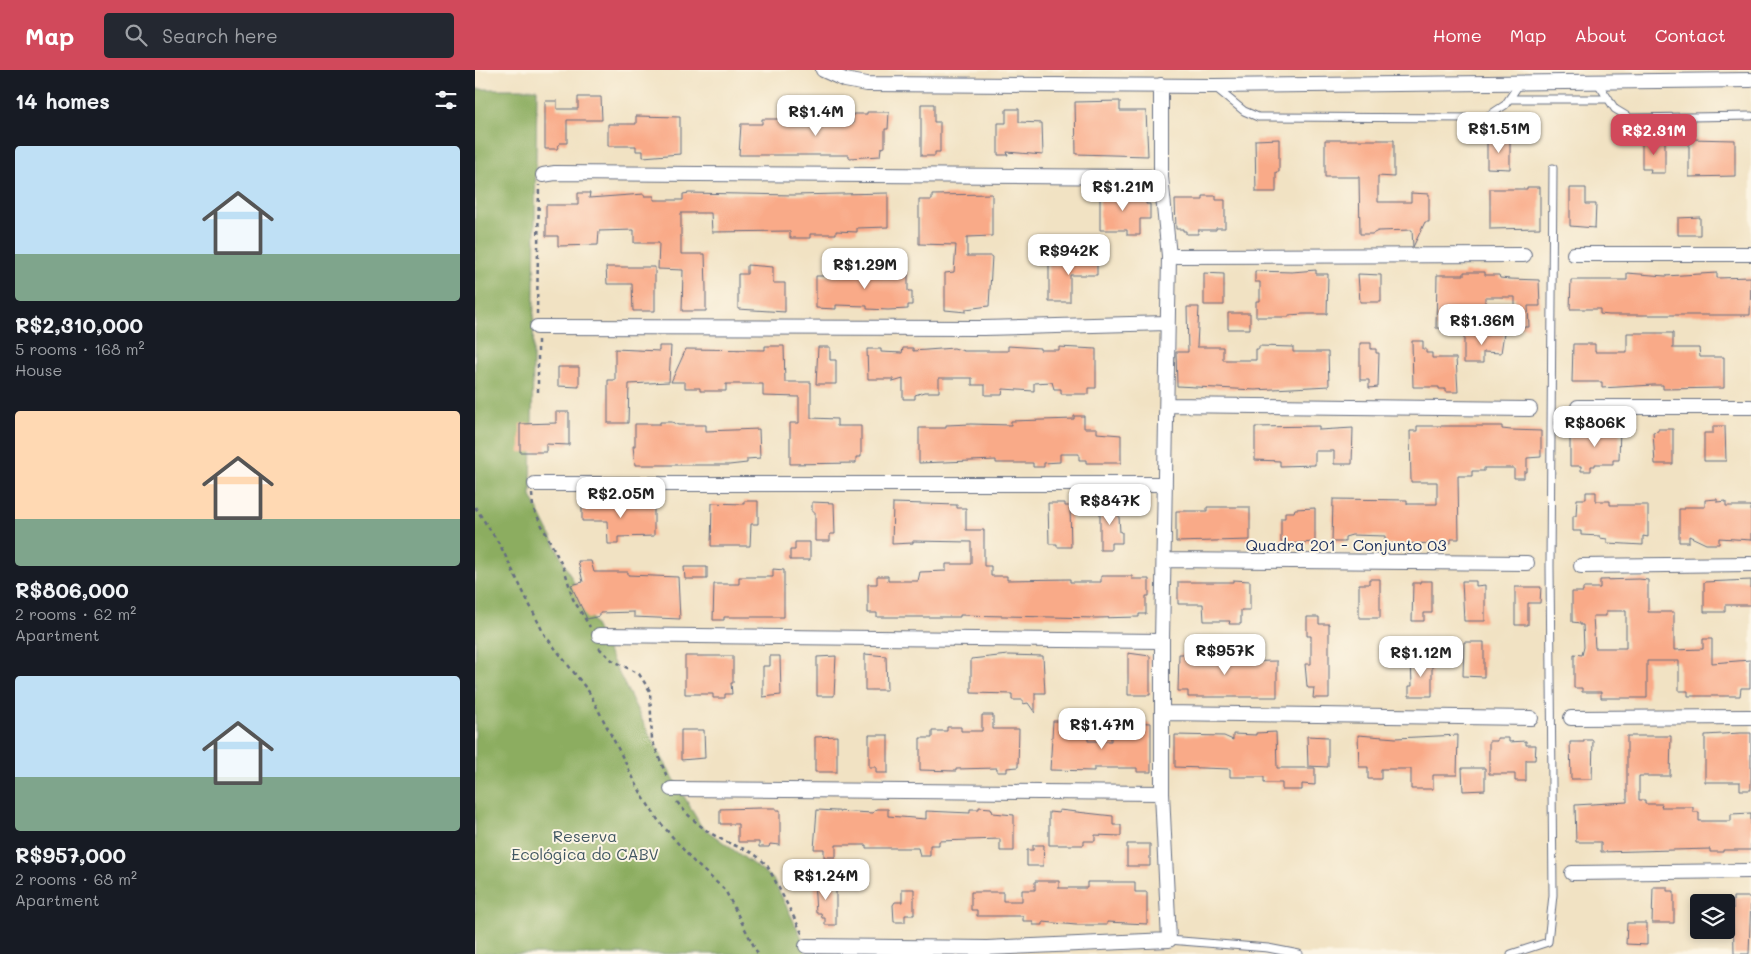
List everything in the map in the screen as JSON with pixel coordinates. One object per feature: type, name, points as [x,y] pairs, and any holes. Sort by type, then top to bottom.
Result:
[{"type":"street","points":[[823,70],[845,80],[867,84],[1214,86],[1524,76],[1548,76],[1597,81],[1751,80]]},
{"type":"street","points":[[858,70],[867,84]]},
{"type":"street","points":[[806,946],[987,948],[1169,940],[1162,794],[1162,640],[1165,560],[1169,256],[1161,177],[1161,85]]},
{"type":"street","points":[[543,174],[1161,177]]},
{"type":"street","points":[[1574,254],[1751,254]]},
{"type":"street","points":[[1169,256],[1524,255]]},
{"type":"street","points":[[537,327],[983,328],[1167,323]]},
{"type":"street","points":[[1167,405],[1531,409]]},
{"type":"street","points":[[1578,407],[1751,407]]},
{"type":"street","points":[[535,484],[1165,484]]},
{"type":"street","name":"Quadra 201 - Conjunto 03","points":[[1165,560],[1527,563]]},
{"type":"street","points":[[1581,566],[1751,564]]},
{"type":"street","points":[[599,636],[1162,640]]},
{"type":"street","points":[[1163,713],[1531,718]]},
{"type":"street","points":[[1571,718],[1751,717]]},
{"type":"street","points":[[671,789],[1162,794]]},
{"type":"street","points":[[1572,873],[1751,871]]},
{"type":"lane","points":[[1214,86],[1244,111],[1258,117],[1485,118],[1497,112],[1509,99],[1524,76]]},
{"type":"lane","points":[[1597,81],[1615,109],[1630,118],[1751,116]]},
{"type":"lane","points":[[1509,99],[1609,99]]},
{"type":"lane","points":[[1511,954],[1548,942],[1553,895],[1550,566],[1553,168]]},
{"type":"lane","points":[[1169,940],[1268,948],[1299,954]]},
{"type":"path","points":[[538,394],[538,188],[543,174]]},
{"type":"path","points":[[535,484],[531,496],[533,508],[562,564],[573,599],[591,628],[599,636],[598,648],[612,660],[639,674],[650,691],[652,740],[671,789],[681,808],[701,826],[720,838],[751,850],[761,858],[802,930],[806,946]]},
{"type":"path","points":[[475,507],[500,545],[544,634],[589,692],[658,820],[694,862],[725,890],[758,954]]},
{"type":"green space","name":"Reserva Ecológica do CABV","points":[[475,89],[537,89],[531,496],[652,740],[701,826],[773,879],[806,946],[804,954],[475,954]]},
{"type":"building","points":[[578,97],[601,97],[602,120],[567,120],[567,143],[560,143],[557,149],[545,149],[545,101],[557,101],[557,109],[578,109]]},
{"type":"building","points":[[1120,101],[1120,111],[1146,111],[1148,156],[1076,154],[1075,102]]},
{"type":"building","points":[[921,104],[934,104],[934,122],[940,122],[940,152],[935,152],[935,156],[921,156]]},
{"type":"building","points":[[1006,109],[1019,109],[1019,122],[1042,123],[1043,155],[1007,152],[1008,155],[998,155],[998,123],[1006,123]]},
{"type":"building","points":[[867,112],[889,112],[888,129],[885,129],[885,147],[881,148],[880,156],[849,158],[849,155],[739,155],[741,124],[762,124],[762,119],[798,119],[798,124],[853,124],[853,114],[867,114]]},
{"type":"building","points":[[636,116],[680,117],[680,154],[643,157],[643,151],[636,151],[636,146],[608,146],[608,124],[636,124]]},
{"type":"building","points":[[1279,139],[1279,172],[1276,172],[1276,192],[1256,192],[1255,140]]},
{"type":"building","points":[[1487,139],[1510,139],[1510,169],[1487,168]]},
{"type":"building","points":[[1665,139],[1665,173],[1650,173],[1651,169],[1642,169],[1642,140]]},
{"type":"building","points":[[1689,139],[1735,140],[1735,176],[1689,177]]},
{"type":"building","points":[[1325,140],[1394,140],[1394,177],[1378,176],[1378,202],[1411,202],[1411,193],[1429,194],[1429,222],[1425,222],[1413,247],[1412,230],[1378,231],[1372,234],[1360,234],[1359,177],[1325,177]]},
{"type":"building","points":[[1527,187],[1540,187],[1540,228],[1490,229],[1490,189],[1527,189]]},
{"type":"building","points":[[1570,188],[1586,188],[1586,204],[1596,204],[1595,228],[1570,226]]},
{"type":"building","points":[[1100,191],[1112,191],[1112,194],[1141,194],[1141,197],[1146,197],[1146,204],[1150,204],[1150,219],[1140,219],[1140,235],[1127,235],[1127,230],[1100,230]]},
{"type":"building","points":[[578,193],[590,193],[589,198],[644,194],[644,196],[654,196],[654,200],[683,200],[683,194],[689,193],[793,195],[888,193],[888,227],[857,228],[857,232],[836,231],[836,234],[810,234],[810,238],[790,238],[790,231],[712,232],[711,213],[681,213],[681,254],[705,254],[706,289],[706,311],[682,311],[683,270],[658,269],[659,243],[634,243],[634,230],[599,231],[598,245],[558,246],[558,236],[546,236],[546,205],[578,205]]},
{"type":"building","points":[[992,194],[992,236],[967,237],[967,256],[992,256],[989,306],[966,309],[966,312],[945,310],[945,273],[954,272],[956,245],[919,244],[919,200],[932,200],[932,195]]},
{"type":"building","points":[[1203,196],[1216,196],[1216,200],[1225,200],[1225,228],[1198,230],[1198,234],[1186,234],[1186,231],[1183,231],[1183,229],[1176,229],[1175,200],[1203,200]]},
{"type":"building","points":[[1700,217],[1700,235],[1678,235],[1678,218]]},
{"type":"building","points":[[1074,254],[1097,254],[1097,275],[1070,275],[1070,302],[1049,302],[1049,264],[1074,265]]},
{"type":"building","points":[[747,265],[773,267],[773,283],[785,283],[785,312],[738,309],[738,274],[747,274]]},
{"type":"building","points":[[606,267],[655,267],[655,311],[633,311],[632,284],[607,284]]},
{"type":"building","points":[[855,269],[902,269],[901,273],[908,273],[908,291],[912,291],[912,305],[908,305],[908,309],[888,310],[867,309],[867,306],[836,305],[836,309],[816,308],[816,276],[846,276],[846,272],[855,272]]},
{"type":"building","points":[[1316,270],[1316,274],[1328,274],[1327,314],[1256,317],[1256,301],[1260,301],[1260,282],[1255,282],[1255,271],[1292,272]]},
{"type":"building","points":[[1464,272],[1485,272],[1485,275],[1499,275],[1500,278],[1539,280],[1540,306],[1528,306],[1529,327],[1515,327],[1515,297],[1485,297],[1485,312],[1458,314],[1458,328],[1436,328],[1437,275],[1464,275]]},
{"type":"building","points":[[1204,273],[1224,274],[1224,305],[1204,305]]},
{"type":"building","points":[[1627,273],[1665,276],[1717,273],[1717,278],[1751,277],[1750,315],[1609,315],[1600,314],[1600,309],[1570,309],[1571,280],[1627,280]]},
{"type":"building","points":[[1358,274],[1381,275],[1381,302],[1360,302]]},
{"type":"building","points":[[1187,307],[1199,307],[1197,347],[1223,347],[1223,360],[1256,360],[1256,349],[1259,349],[1259,346],[1293,347],[1293,352],[1328,352],[1329,386],[1255,390],[1177,386],[1176,352],[1188,352]]},
{"type":"building","points":[[1228,313],[1250,313],[1250,329],[1228,329]]},
{"type":"building","points":[[1489,333],[1504,333],[1501,353],[1483,352],[1483,363],[1464,363],[1464,335],[1489,335]]},
{"type":"building","points":[[1627,333],[1673,333],[1673,348],[1699,348],[1700,357],[1724,357],[1724,388],[1663,389],[1663,385],[1653,385],[1602,388],[1602,382],[1572,382],[1573,344],[1595,344],[1595,352],[1627,352]]},
{"type":"building","points":[[1412,341],[1423,341],[1423,349],[1426,349],[1426,353],[1432,353],[1432,358],[1456,358],[1458,392],[1445,392],[1445,389],[1439,389],[1439,387],[1413,387]]},
{"type":"building","points":[[1360,343],[1371,343],[1371,349],[1376,349],[1376,353],[1379,353],[1378,387],[1369,388],[1369,380],[1360,380]]},
{"type":"building","points":[[659,346],[671,346],[669,382],[629,384],[628,423],[608,423],[608,380],[615,380],[615,349],[659,351]]},
{"type":"building","points":[[765,346],[784,346],[785,382],[811,382],[811,418],[837,419],[837,426],[861,426],[861,457],[856,457],[856,463],[790,464],[790,423],[799,423],[799,397],[763,396],[763,384],[726,384],[726,391],[700,391],[700,388],[685,388],[685,382],[671,382],[686,349],[765,350]]},
{"type":"building","points":[[1008,346],[1040,348],[1040,350],[1059,350],[1059,347],[1096,349],[1096,388],[1089,388],[1089,394],[1061,394],[1061,389],[1054,389],[1052,382],[1034,383],[1034,391],[1003,389],[1002,395],[985,395],[985,385],[972,385],[972,378],[939,378],[939,392],[924,392],[915,395],[915,399],[903,399],[903,379],[893,382],[893,379],[868,379],[867,349],[881,349],[881,352],[902,353],[903,348],[913,348],[913,351],[954,348],[964,351],[1008,351]]},
{"type":"building","points":[[818,347],[830,347],[830,360],[836,360],[836,384],[816,384]]},
{"type":"building","points":[[558,367],[579,367],[579,387],[558,386]]},
{"type":"building","points":[[556,412],[569,412],[569,445],[546,444],[546,452],[520,452],[520,424],[556,423]]},
{"type":"building","points":[[1074,416],[1084,416],[1084,428],[1097,428],[1097,433],[1121,435],[1121,463],[1086,463],[1086,460],[1079,460],[1079,454],[1060,454],[1060,462],[1044,463],[1044,467],[1033,467],[1033,463],[996,463],[996,460],[919,463],[919,428],[946,428],[946,425],[971,424],[1011,425],[1011,421],[1074,419]]},
{"type":"building","points":[[660,422],[672,422],[678,425],[706,425],[706,431],[759,429],[760,458],[747,459],[747,463],[729,465],[635,465],[633,446],[635,446],[635,424],[660,424]]},
{"type":"building","points":[[1319,426],[1319,430],[1353,428],[1352,464],[1334,464],[1334,451],[1315,451],[1315,465],[1280,466],[1280,461],[1255,460],[1255,427]]},
{"type":"building","points":[[1417,426],[1502,426],[1502,429],[1541,431],[1541,457],[1527,458],[1527,472],[1524,472],[1524,478],[1514,478],[1514,468],[1484,468],[1484,471],[1472,471],[1472,476],[1458,476],[1459,539],[1451,539],[1451,543],[1385,544],[1385,536],[1352,535],[1345,537],[1345,542],[1332,542],[1333,499],[1407,500],[1407,504],[1437,504],[1437,482],[1411,482],[1410,431],[1417,431]]},
{"type":"building","points":[[1713,426],[1725,426],[1726,461],[1704,461],[1704,433],[1713,433]]},
{"type":"building","points":[[1601,427],[1620,427],[1619,460],[1613,460],[1613,464],[1595,464],[1595,466],[1591,466],[1591,471],[1581,471],[1581,466],[1570,466],[1570,432],[1601,432]]},
{"type":"building","points":[[1658,429],[1673,429],[1673,464],[1655,464],[1653,432],[1658,431]]},
{"type":"building","points":[[1586,492],[1596,492],[1596,501],[1610,501],[1610,505],[1648,505],[1648,537],[1643,536],[1643,545],[1607,543],[1607,539],[1600,538],[1600,536],[1581,535],[1581,531],[1573,531],[1573,516],[1576,516],[1577,499],[1586,499]]},
{"type":"building","points":[[1717,499],[1717,502],[1726,501],[1726,506],[1751,506],[1751,540],[1719,538],[1719,544],[1706,544],[1689,536],[1689,542],[1679,542],[1679,509],[1685,509],[1685,507],[1705,507],[1705,500]]},
{"type":"building","points":[[628,501],[628,506],[654,505],[654,536],[618,537],[618,544],[608,544],[607,521],[582,521],[582,502]]},
{"type":"building","points":[[744,501],[758,501],[758,524],[751,524],[750,546],[711,546],[712,503],[744,504]]},
{"type":"building","points":[[812,502],[834,503],[835,534],[830,534],[830,541],[815,541],[815,512],[812,512]]},
{"type":"building","points":[[1106,502],[1118,502],[1122,543],[1111,543],[1111,550],[1100,550],[1100,509],[1106,509]]},
{"type":"building","points":[[893,503],[957,505],[957,508],[966,508],[966,530],[984,530],[984,566],[991,566],[991,576],[1007,576],[1007,580],[1070,579],[1070,582],[1101,582],[1101,576],[1132,576],[1132,579],[1149,579],[1149,596],[1146,596],[1146,614],[1139,614],[1139,617],[1097,618],[960,615],[960,617],[877,617],[877,613],[868,613],[868,584],[877,584],[877,576],[888,576],[888,581],[918,581],[920,572],[946,571],[946,564],[971,564],[971,542],[913,541],[913,543],[892,544]]},
{"type":"building","points":[[1048,503],[1065,503],[1065,506],[1070,506],[1071,547],[1057,547],[1057,544],[1049,544]]},
{"type":"building","points":[[1207,507],[1250,507],[1250,540],[1176,542],[1176,511],[1207,511]]},
{"type":"building","points":[[1315,508],[1315,542],[1286,544],[1286,542],[1281,542],[1281,518],[1285,518],[1285,512],[1294,512],[1295,509]]},
{"type":"building","points":[[795,542],[810,542],[810,560],[790,560],[790,550],[795,550]]},
{"type":"building","points":[[578,561],[591,561],[594,572],[628,572],[628,575],[678,577],[680,619],[634,617],[634,612],[600,613],[600,616],[587,619],[571,585],[583,582]]},
{"type":"building","points":[[684,567],[707,567],[707,579],[685,579]]},
{"type":"building","points":[[773,569],[784,570],[784,617],[724,617],[724,620],[713,620],[714,584],[739,584],[739,577],[773,577]]},
{"type":"building","points":[[1369,579],[1380,579],[1380,618],[1359,618],[1359,584],[1369,584]]},
{"type":"building","points":[[1233,580],[1250,581],[1250,610],[1241,610],[1241,624],[1229,624],[1230,621],[1204,621],[1203,604],[1178,604],[1178,582],[1233,582]]},
{"type":"building","points":[[1600,580],[1648,580],[1648,612],[1674,612],[1674,650],[1703,649],[1703,639],[1712,639],[1712,663],[1750,660],[1750,688],[1741,688],[1740,696],[1688,696],[1688,691],[1679,691],[1679,661],[1647,661],[1647,698],[1601,698],[1601,692],[1582,692],[1582,688],[1574,688],[1574,654],[1582,655],[1584,647],[1583,625],[1572,622],[1572,592],[1583,592],[1583,588],[1600,588]],"holes":[[[1606,611],[1626,611],[1626,648],[1595,648],[1593,616],[1606,616]]]},
{"type":"building","points":[[1751,580],[1751,605],[1725,605],[1725,612],[1704,612],[1704,582]]},
{"type":"building","points":[[1420,581],[1432,581],[1432,613],[1424,613],[1424,621],[1412,621],[1413,583],[1420,583]]},
{"type":"building","points":[[1462,581],[1476,581],[1476,586],[1485,585],[1485,621],[1464,621]]},
{"type":"building","points":[[1515,587],[1541,587],[1540,603],[1528,603],[1528,625],[1515,625]]},
{"type":"building","points":[[1307,617],[1319,617],[1319,624],[1329,624],[1329,698],[1313,698],[1314,688],[1308,688],[1307,686],[1305,664],[1311,664],[1311,636],[1307,636]]},
{"type":"building","points":[[1189,641],[1199,641],[1199,655],[1225,655],[1225,662],[1277,661],[1277,697],[1188,697],[1188,691],[1178,691],[1179,654],[1189,654]]},
{"type":"building","points":[[1464,642],[1484,642],[1484,677],[1463,676]]},
{"type":"building","points":[[1128,653],[1150,656],[1150,695],[1128,695]]},
{"type":"building","points":[[865,654],[886,656],[887,690],[865,690]]},
{"type":"building","points":[[1008,655],[1043,656],[1045,693],[1035,693],[1035,713],[1028,703],[1023,704],[1023,700],[1012,700],[1012,694],[971,693],[971,659]]},
{"type":"building","points":[[685,656],[733,656],[732,694],[725,694],[725,698],[713,698],[713,694],[685,694]]},
{"type":"building","points":[[770,656],[780,656],[781,695],[763,697],[763,666],[770,666]]},
{"type":"building","points":[[836,656],[834,696],[817,696],[817,657]]},
{"type":"building","points":[[1411,658],[1424,658],[1424,664],[1432,664],[1432,696],[1409,696],[1409,686],[1412,686]]},
{"type":"building","points":[[982,715],[993,715],[993,729],[1019,729],[1018,767],[1007,768],[1007,772],[997,772],[997,768],[956,769],[956,771],[920,770],[920,738],[932,738],[932,731],[947,731],[947,727],[961,727],[961,731],[982,731]]},
{"type":"building","points":[[1053,721],[1069,721],[1070,735],[1088,735],[1088,741],[1111,741],[1111,734],[1127,734],[1127,722],[1151,723],[1151,772],[1137,772],[1137,768],[1094,768],[1094,771],[1050,770]]},
{"type":"building","points":[[681,730],[704,730],[705,758],[681,760]]},
{"type":"building","points":[[1276,732],[1277,768],[1315,768],[1315,785],[1302,784],[1302,790],[1282,790],[1282,783],[1264,783],[1264,777],[1230,777],[1230,769],[1175,767],[1175,735],[1224,736],[1233,740],[1233,734],[1256,735],[1256,733]]},
{"type":"building","points":[[1751,733],[1751,790],[1740,790],[1740,782],[1705,782],[1705,735]]},
{"type":"building","points":[[869,735],[888,735],[888,773],[876,773],[876,767],[869,767]]},
{"type":"building","points":[[1358,735],[1396,738],[1458,735],[1457,775],[1433,775],[1433,789],[1411,789],[1411,769],[1381,769],[1381,779],[1368,779],[1368,767],[1359,767]]},
{"type":"building","points":[[837,736],[837,772],[815,772],[815,737]]},
{"type":"building","points":[[1307,736],[1328,737],[1328,767],[1308,766]]},
{"type":"building","points":[[1627,736],[1671,736],[1670,776],[1639,776],[1639,800],[1645,800],[1645,804],[1662,804],[1661,807],[1693,807],[1693,812],[1699,812],[1699,821],[1731,821],[1731,814],[1751,813],[1751,850],[1723,850],[1723,852],[1710,852],[1710,849],[1601,852],[1601,842],[1576,842],[1575,805],[1627,802]]},
{"type":"building","points":[[1497,738],[1509,738],[1509,742],[1526,741],[1526,745],[1536,745],[1535,760],[1526,760],[1526,781],[1515,781],[1515,774],[1489,774],[1489,741],[1497,741]]},
{"type":"building","points":[[1584,740],[1593,740],[1592,779],[1571,779],[1570,742],[1584,742]]},
{"type":"building","points":[[1462,768],[1485,768],[1485,790],[1463,791]]},
{"type":"building","points":[[979,807],[991,808],[993,813],[1014,815],[1014,851],[1000,851],[1000,839],[939,841],[939,845],[930,845],[930,856],[920,856],[918,848],[866,848],[866,845],[836,845],[836,857],[824,857],[824,849],[814,849],[817,810],[873,813],[876,809],[888,809],[888,816],[926,819],[926,811],[970,813],[970,809],[979,809]]},
{"type":"building","points":[[776,808],[776,810],[780,810],[780,845],[770,844],[769,847],[759,847],[759,842],[738,842],[738,824],[720,824],[720,809]]},
{"type":"building","points":[[1059,810],[1113,816],[1113,825],[1121,825],[1121,836],[1095,835],[1095,841],[1084,841],[1084,845],[1049,845],[1049,812],[1059,813]]},
{"type":"building","points":[[1127,844],[1150,844],[1150,866],[1127,866]]},
{"type":"building","points":[[1033,845],[1044,845],[1043,866],[1027,866],[1027,850],[1033,850]]},
{"type":"building","points":[[814,880],[825,880],[825,884],[836,884],[836,925],[825,925],[825,918],[822,918],[821,913],[816,913]]},
{"type":"building","points":[[1035,881],[1059,881],[1059,888],[1087,888],[1087,882],[1135,882],[1135,892],[1147,892],[1147,924],[1107,922],[1107,925],[1076,925],[1043,922],[1043,925],[1033,925],[1033,921],[1023,921],[1023,916],[977,916],[977,910],[971,910],[971,892],[1003,892],[1003,901],[1022,901],[1022,890],[1035,890]]},
{"type":"building","points":[[1653,887],[1667,887],[1667,891],[1674,891],[1674,923],[1652,923]]},
{"type":"building","points":[[902,889],[914,889],[914,915],[905,915],[905,922],[894,922],[893,905],[895,902],[902,902]]},
{"type":"building","points":[[1735,897],[1751,897],[1749,954],[1734,954]]},
{"type":"building","points":[[1627,923],[1647,923],[1647,945],[1626,944]]}]
